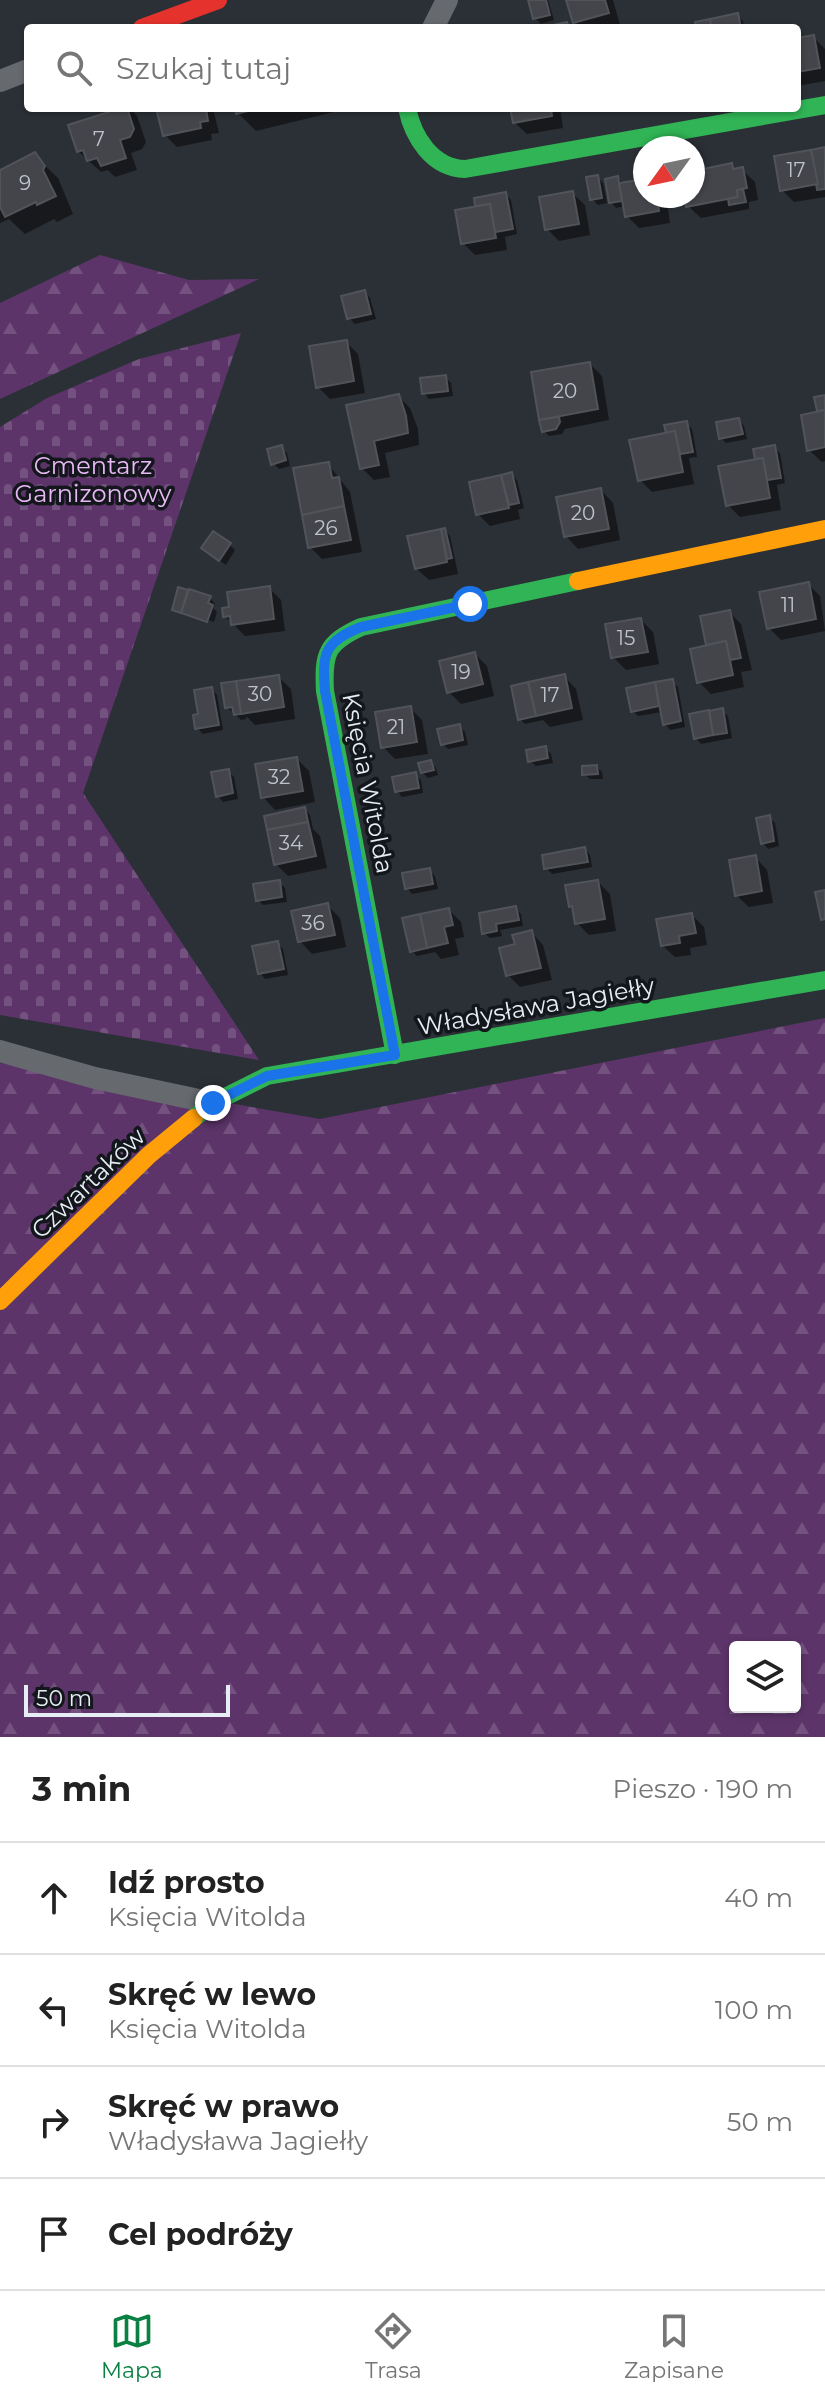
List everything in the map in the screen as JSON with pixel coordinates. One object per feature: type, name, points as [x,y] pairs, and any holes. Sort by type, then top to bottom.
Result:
[{"type":"street","points":[[153,24],[218,0]]},
{"type":"street","points":[[435,24],[447,0]]},
{"type":"street","points":[[0,81],[24,72]]},
{"type":"street","points":[[801,109],[825,105]]},
{"type":"street","points":[[408,112],[416,137],[430,154],[454,168],[485,167],[787,112]]},
{"type":"street","name":"Księcia Witolda","points":[[395,1055],[325,691],[323,663],[330,646],[343,634],[361,627],[825,529]]},
{"type":"street","name":"Władysława Jagiełły","points":[[213,1103],[267,1076],[825,980]]},
{"type":"street","points":[[0,1051],[95,1078],[213,1103]]},
{"type":"street","name":"Czwartaków","points":[[0,1301],[149,1155],[213,1103]]},
{"type":"green space","points":[[100,255],[189,280],[259,279],[0,399],[0,303]]},
{"type":"green space","name":"Cmentarz Garnizonowy","points":[[241,333],[83,793],[259,1060],[0,1015],[0,427],[47,398],[139,359]]},
{"type":"green space","points":[[825,1018],[825,1737],[0,1737],[0,1063],[320,1119]]},
{"type":"building","points":[[528,0],[546,0],[550,15],[533,19]]},
{"type":"building","points":[[566,0],[605,0],[609,13],[573,23]]},
{"type":"building","points":[[738,13],[740,24],[711,24],[710,19]]},
{"type":"building","points":[[710,19],[711,24],[695,24]]},
{"type":"building","points":[[814,35],[820,68],[801,71],[801,37]]},
{"type":"building","points":[[109,112],[128,112],[134,129],[130,137],[120,140],[126,158],[101,166],[97,158],[87,161],[83,150],[77,152],[68,125]]},
{"type":"building","points":[[157,112],[207,112],[208,121],[200,122],[201,128],[163,136]]},
{"type":"building","points":[[511,112],[552,112],[552,116],[513,123]]},
{"type":"building","points":[[825,147],[825,189],[817,190],[811,150]]},
{"type":"building","points":[[811,150],[818,184],[780,191],[774,156]]},
{"type":"building","points":[[35,152],[45,166],[43,170],[56,196],[5,217],[0,207],[0,170]]},
{"type":"building","points":[[732,163],[733,169],[743,167],[747,188],[737,190],[738,197],[705,203],[705,169]]},
{"type":"building","points":[[598,175],[602,198],[590,200],[586,177]]},
{"type":"building","points":[[618,176],[622,201],[609,203],[605,179]]},
{"type":"building","points":[[633,181],[633,208],[659,208],[659,211],[625,217],[619,183]]},
{"type":"building","points":[[743,189],[746,202],[729,205],[728,199],[738,197],[737,190]]},
{"type":"building","points":[[573,191],[579,224],[545,230],[539,197]]},
{"type":"building","points":[[506,192],[513,229],[495,232],[490,204],[475,206],[474,198]]},
{"type":"building","points":[[490,204],[496,238],[461,244],[455,210]]},
{"type":"building","points":[[365,290],[371,314],[347,319],[341,296]]},
{"type":"building","points":[[347,340],[354,381],[316,388],[309,346]]},
{"type":"building","points":[[590,362],[598,409],[539,420],[531,372]]},
{"type":"building","points":[[446,375],[448,391],[422,394],[420,378]]},
{"type":"building","points":[[399,394],[408,433],[374,441],[379,465],[360,469],[346,405]]},
{"type":"building","points":[[825,395],[825,410],[817,411],[814,397]]},
{"type":"building","points":[[825,410],[825,447],[807,451],[801,415]]},
{"type":"building","points":[[559,417],[556,429],[542,432],[539,420]]},
{"type":"building","points":[[739,418],[743,434],[719,439],[716,422]]},
{"type":"building","points":[[687,421],[693,452],[680,454],[675,431],[666,433],[664,425]]},
{"type":"building","points":[[675,431],[683,472],[638,481],[629,440]]},
{"type":"building","points":[[282,445],[286,460],[271,465],[267,449]]},
{"type":"building","points":[[775,445],[781,478],[767,480],[763,458],[755,459],[753,449]]},
{"type":"building","points":[[763,458],[770,498],[726,506],[718,466]]},
{"type":"building","points":[[329,462],[332,478],[339,477],[344,506],[302,515],[293,468]]},
{"type":"building","points":[[512,472],[519,503],[509,505],[501,475]]},
{"type":"building","points":[[501,475],[509,508],[476,515],[469,482]]},
{"type":"building","points":[[601,488],[609,529],[564,537],[556,497]]},
{"type":"building","points":[[344,506],[351,540],[308,548],[302,515]]},
{"type":"building","points":[[445,528],[452,558],[447,559],[441,529]]},
{"type":"building","points":[[441,529],[447,562],[415,569],[407,536]]},
{"type":"building","points":[[213,531],[231,543],[219,561],[201,548]]},
{"type":"building","points":[[809,582],[816,619],[767,629],[759,592]]},
{"type":"building","points":[[270,586],[274,619],[231,625],[230,616],[223,617],[222,608],[229,607],[227,592]]},
{"type":"building","points":[[178,587],[188,590],[181,613],[172,610]]},
{"type":"building","points":[[189,589],[211,596],[208,603],[213,605],[207,622],[181,613]]},
{"type":"building","points":[[730,610],[741,658],[730,660],[726,641],[706,645],[700,616]]},
{"type":"building","points":[[641,618],[648,652],[611,658],[605,624]]},
{"type":"building","points":[[726,641],[733,675],[697,683],[690,649]]},
{"type":"building","points":[[475,652],[483,684],[447,693],[439,661]]},
{"type":"building","points":[[565,674],[572,708],[536,716],[528,682]]},
{"type":"building","points":[[279,675],[284,707],[241,714],[236,681]]},
{"type":"building","points":[[673,679],[681,721],[663,725],[655,682]]},
{"type":"building","points":[[236,681],[241,714],[234,715],[232,707],[225,708],[221,683]]},
{"type":"building","points":[[528,682],[536,716],[518,720],[511,686]]},
{"type":"building","points":[[655,682],[659,706],[631,712],[626,688]]},
{"type":"building","points":[[212,687],[219,725],[195,729],[193,715],[198,714],[194,690]]},
{"type":"building","points":[[411,706],[417,742],[381,748],[375,712]]},
{"type":"building","points":[[723,708],[727,733],[713,735],[709,711]]},
{"type":"building","points":[[709,710],[713,735],[694,739],[689,714]]},
{"type":"building","points":[[460,724],[463,740],[441,745],[437,729]]},
{"type":"building","points":[[546,746],[548,758],[528,762],[526,750]]},
{"type":"building","points":[[297,757],[303,791],[261,798],[255,764]]},
{"type":"building","points":[[431,760],[434,770],[421,773],[418,763]]},
{"type":"building","points":[[597,765],[598,774],[582,775],[582,766]]},
{"type":"building","points":[[229,769],[233,793],[216,797],[211,772]]},
{"type":"building","points":[[416,772],[419,788],[395,792],[392,777]]},
{"type":"building","points":[[305,807],[308,822],[267,830],[264,816]]},
{"type":"building","points":[[770,815],[774,841],[761,844],[756,818]]},
{"type":"building","points":[[308,822],[316,856],[274,865],[267,830]]},
{"type":"building","points":[[585,847],[588,862],[544,869],[542,855]]},
{"type":"building","points":[[756,855],[762,891],[735,896],[729,860]]},
{"type":"building","points":[[430,868],[433,884],[405,889],[402,873]]},
{"type":"building","points":[[280,880],[282,897],[256,901],[253,884]]},
{"type":"building","points":[[598,880],[605,919],[575,924],[565,885]]},
{"type":"building","points":[[825,890],[825,919],[821,920],[815,892]]},
{"type":"building","points":[[328,903],[335,935],[298,942],[291,911]]},
{"type":"building","points":[[516,906],[519,920],[496,924],[497,931],[482,934],[479,913]]},
{"type":"building","points":[[449,908],[453,925],[444,927],[448,943],[427,948],[420,914]]},
{"type":"building","points":[[692,913],[696,933],[679,936],[680,943],[661,946],[656,919]]},
{"type":"building","points":[[420,914],[427,948],[410,952],[402,918]]},
{"type":"building","points":[[532,930],[541,968],[506,976],[499,948],[515,944],[512,935]]},
{"type":"building","points":[[278,941],[284,969],[258,974],[252,946]]},
{"type":"traffic: fast","points":[[801,109],[825,105]]},
{"type":"traffic: fast","points":[[408,112],[414,130],[426,149],[443,163],[465,169],[786,112]]},
{"type":"traffic: fast","points":[[395,1055],[325,691],[329,651],[340,639],[361,627],[578,581]]},
{"type":"traffic: fast","points":[[194,1118],[213,1103],[267,1076],[825,980]]},
{"type":"traffic: slow","points":[[578,581],[825,529]]},
{"type":"traffic: slow","points":[[0,1301],[149,1155],[194,1118]]},
{"type":"traffic: jam","points":[[153,24],[218,0]]},
{"type":"route","points":[[213,1103],[267,1076],[395,1055],[325,691],[323,663],[330,646],[343,634],[361,627],[470,604]]}]
